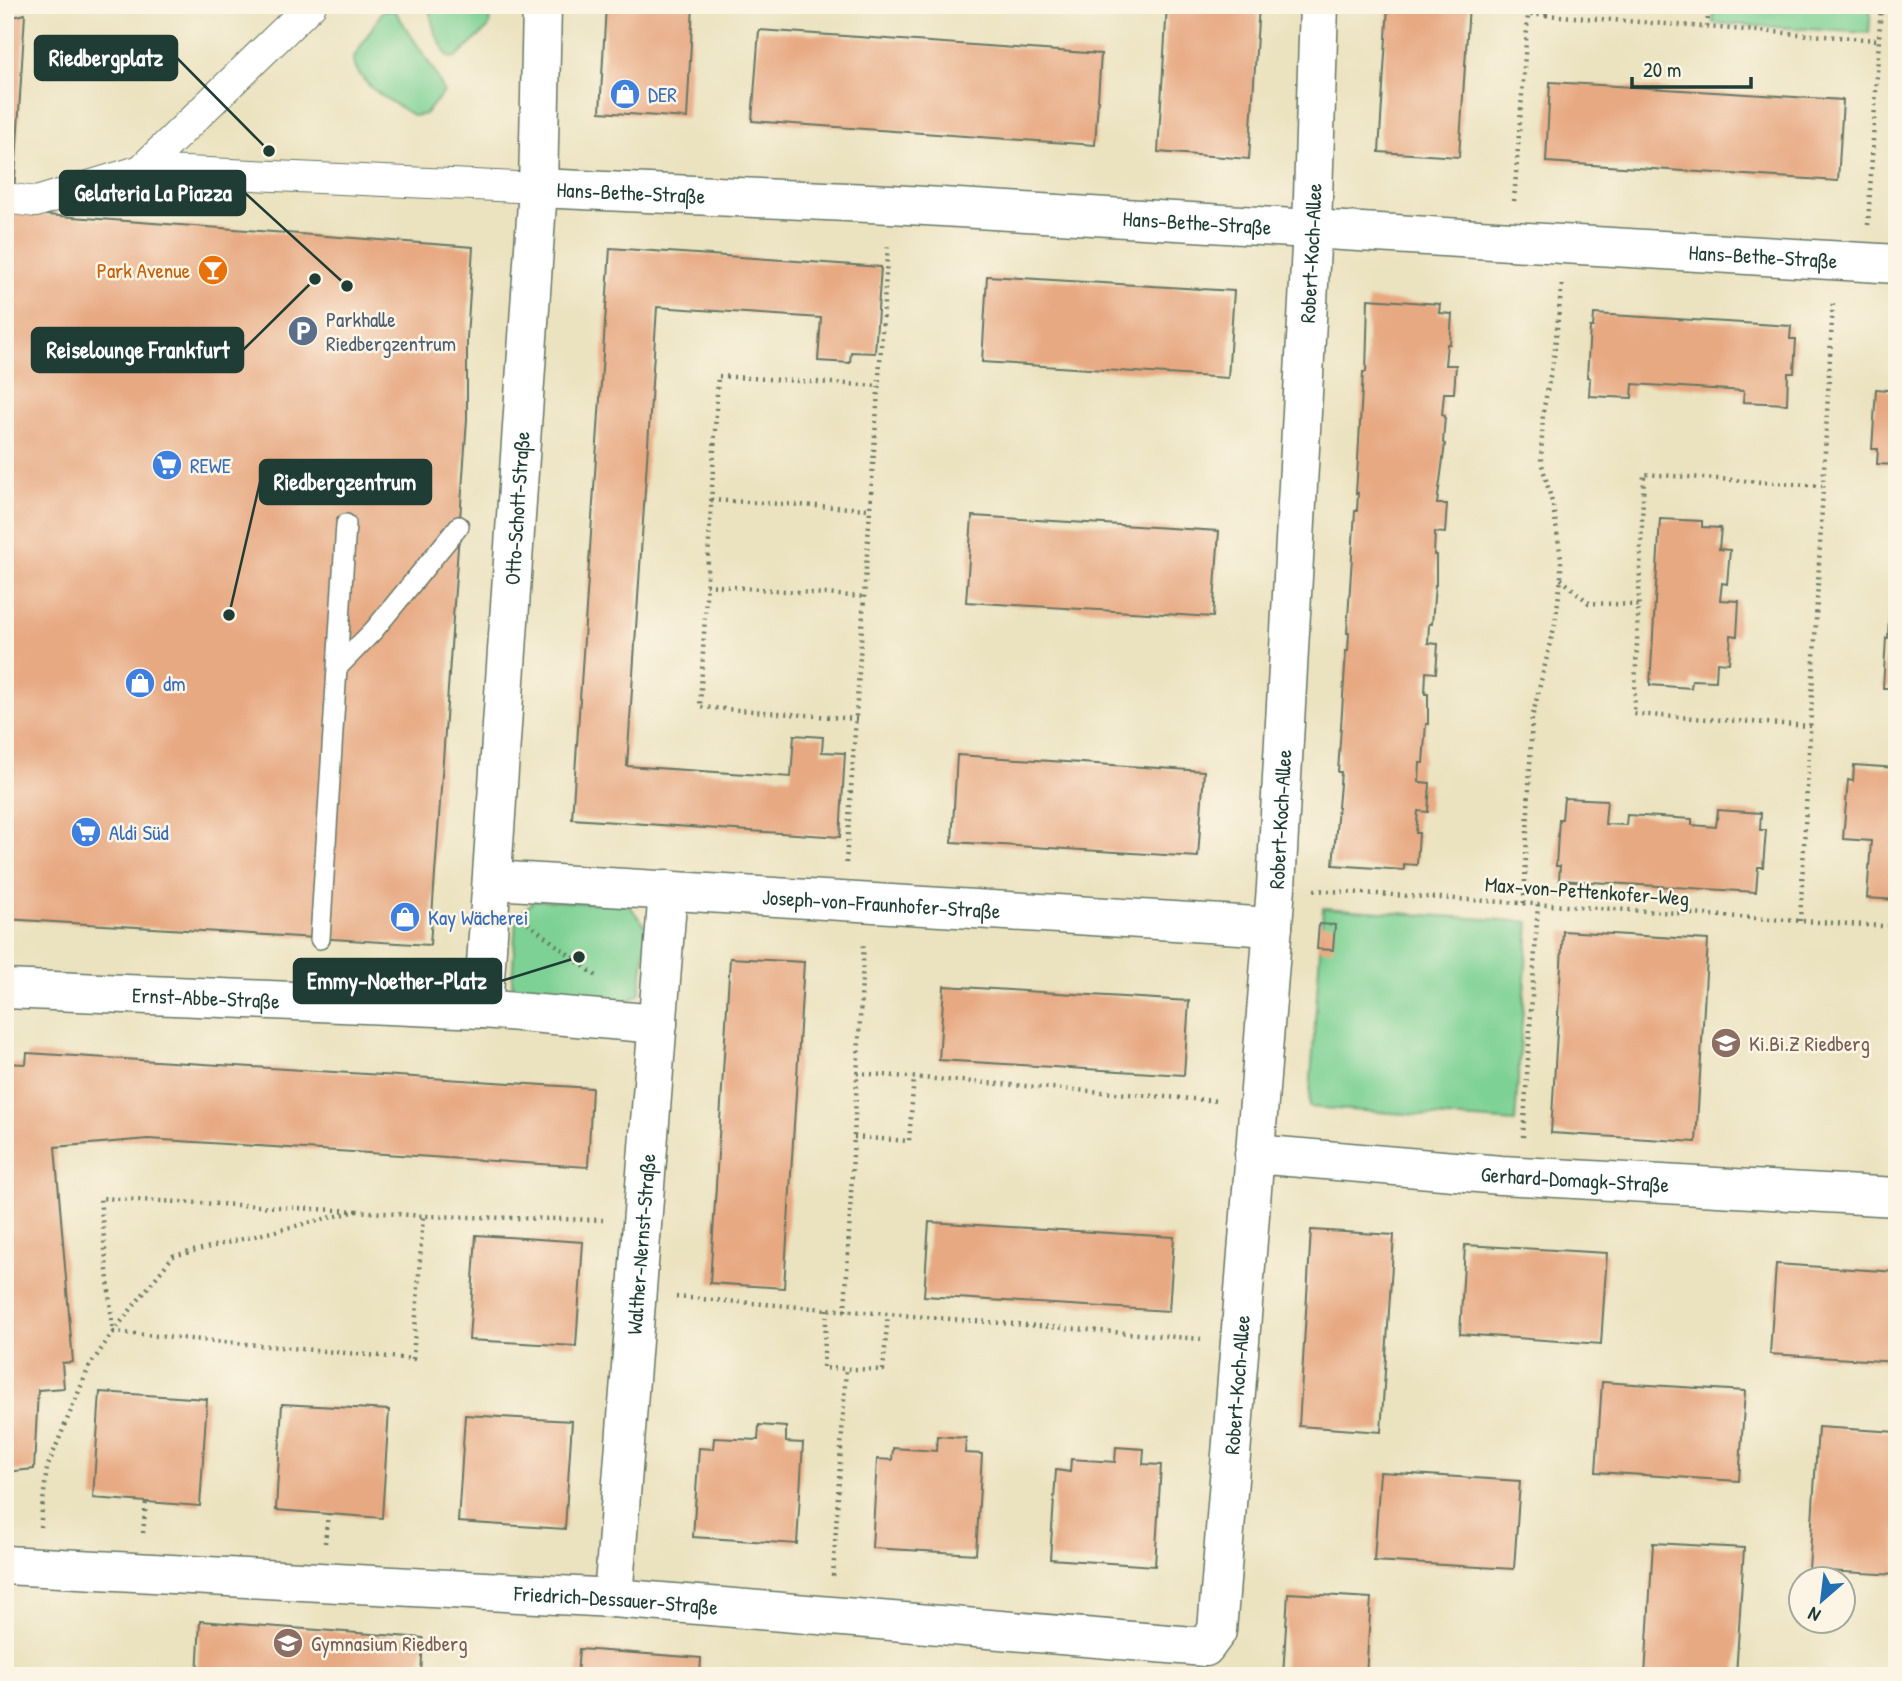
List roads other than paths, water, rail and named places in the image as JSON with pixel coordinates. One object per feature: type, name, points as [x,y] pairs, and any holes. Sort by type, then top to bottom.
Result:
[{"type":"street","points":[[141,170],[312,5]]},
{"type":"street","name":"Otto-Schott-Straße","points":[[483,1010],[538,188],[542,5]]},
{"type":"street","name":"Robert-Koch-Allee","points":[[1217,1630],[1276,887],[1312,229],[1319,5]]},
{"type":"street","points":[[5,198],[36,202],[141,170],[538,188]]},
{"type":"street","name":"Hans-Bethe-Straße","points":[[538,188],[891,204],[1866,262]]},
{"type":"street","name":"Joseph-von-Fraunhofer-Straße","points":[[491,887],[668,890],[1273,927]]},
{"type":"street","name":"Walther-Nernst-Straße","points":[[613,1598],[668,890]]},
{"type":"street","name":"Ernst-Abbe-Straße","points":[[5,989],[483,1010],[658,1024]]},
{"type":"street","name":"Gerhard-Domagk-Straße","points":[[1254,1154],[1520,1176],[1897,1197]]},
{"type":"street","name":"Friedrich-Dessauer-Straße","points":[[20,1565],[613,1598],[1205,1647],[1217,1630]]},
{"type":"lane","points":[[320,939],[346,524]]},
{"type":"lane","points":[[337,668],[374,630],[459,526]]},
{"type":"place","name":"DER","points":[[625,94]]},
{"type":"place","name":"Riedbergplatz","points":[[269,151]]},
{"type":"place","name":"Park Avenue","points":[[213,270]]},
{"type":"place","name":"Reiselounge Frankfurt","points":[[315,279]]},
{"type":"place","name":"Gelateria La Piazza","points":[[347,286]]},
{"type":"place","name":"Parkhalle Riedbergzentrum","points":[[303,331]]},
{"type":"place","name":"REWE","points":[[167,465]]},
{"type":"place","name":"Riedbergzentrum","points":[[229,615]]},
{"type":"place","name":"dm","points":[[140,683]]},
{"type":"place","name":"Aldi Süd","points":[[86,832]]},
{"type":"place","name":"Kay Wächerei","points":[[405,917]]},
{"type":"place","name":"Emmy-Noether-Platz","points":[[579,957]]},
{"type":"place","name":"Ki.Bi.Z Riedberg","points":[[1726,1043]]},
{"type":"place","name":"Gymnasium Riedberg","points":[[288,1643]]}]
